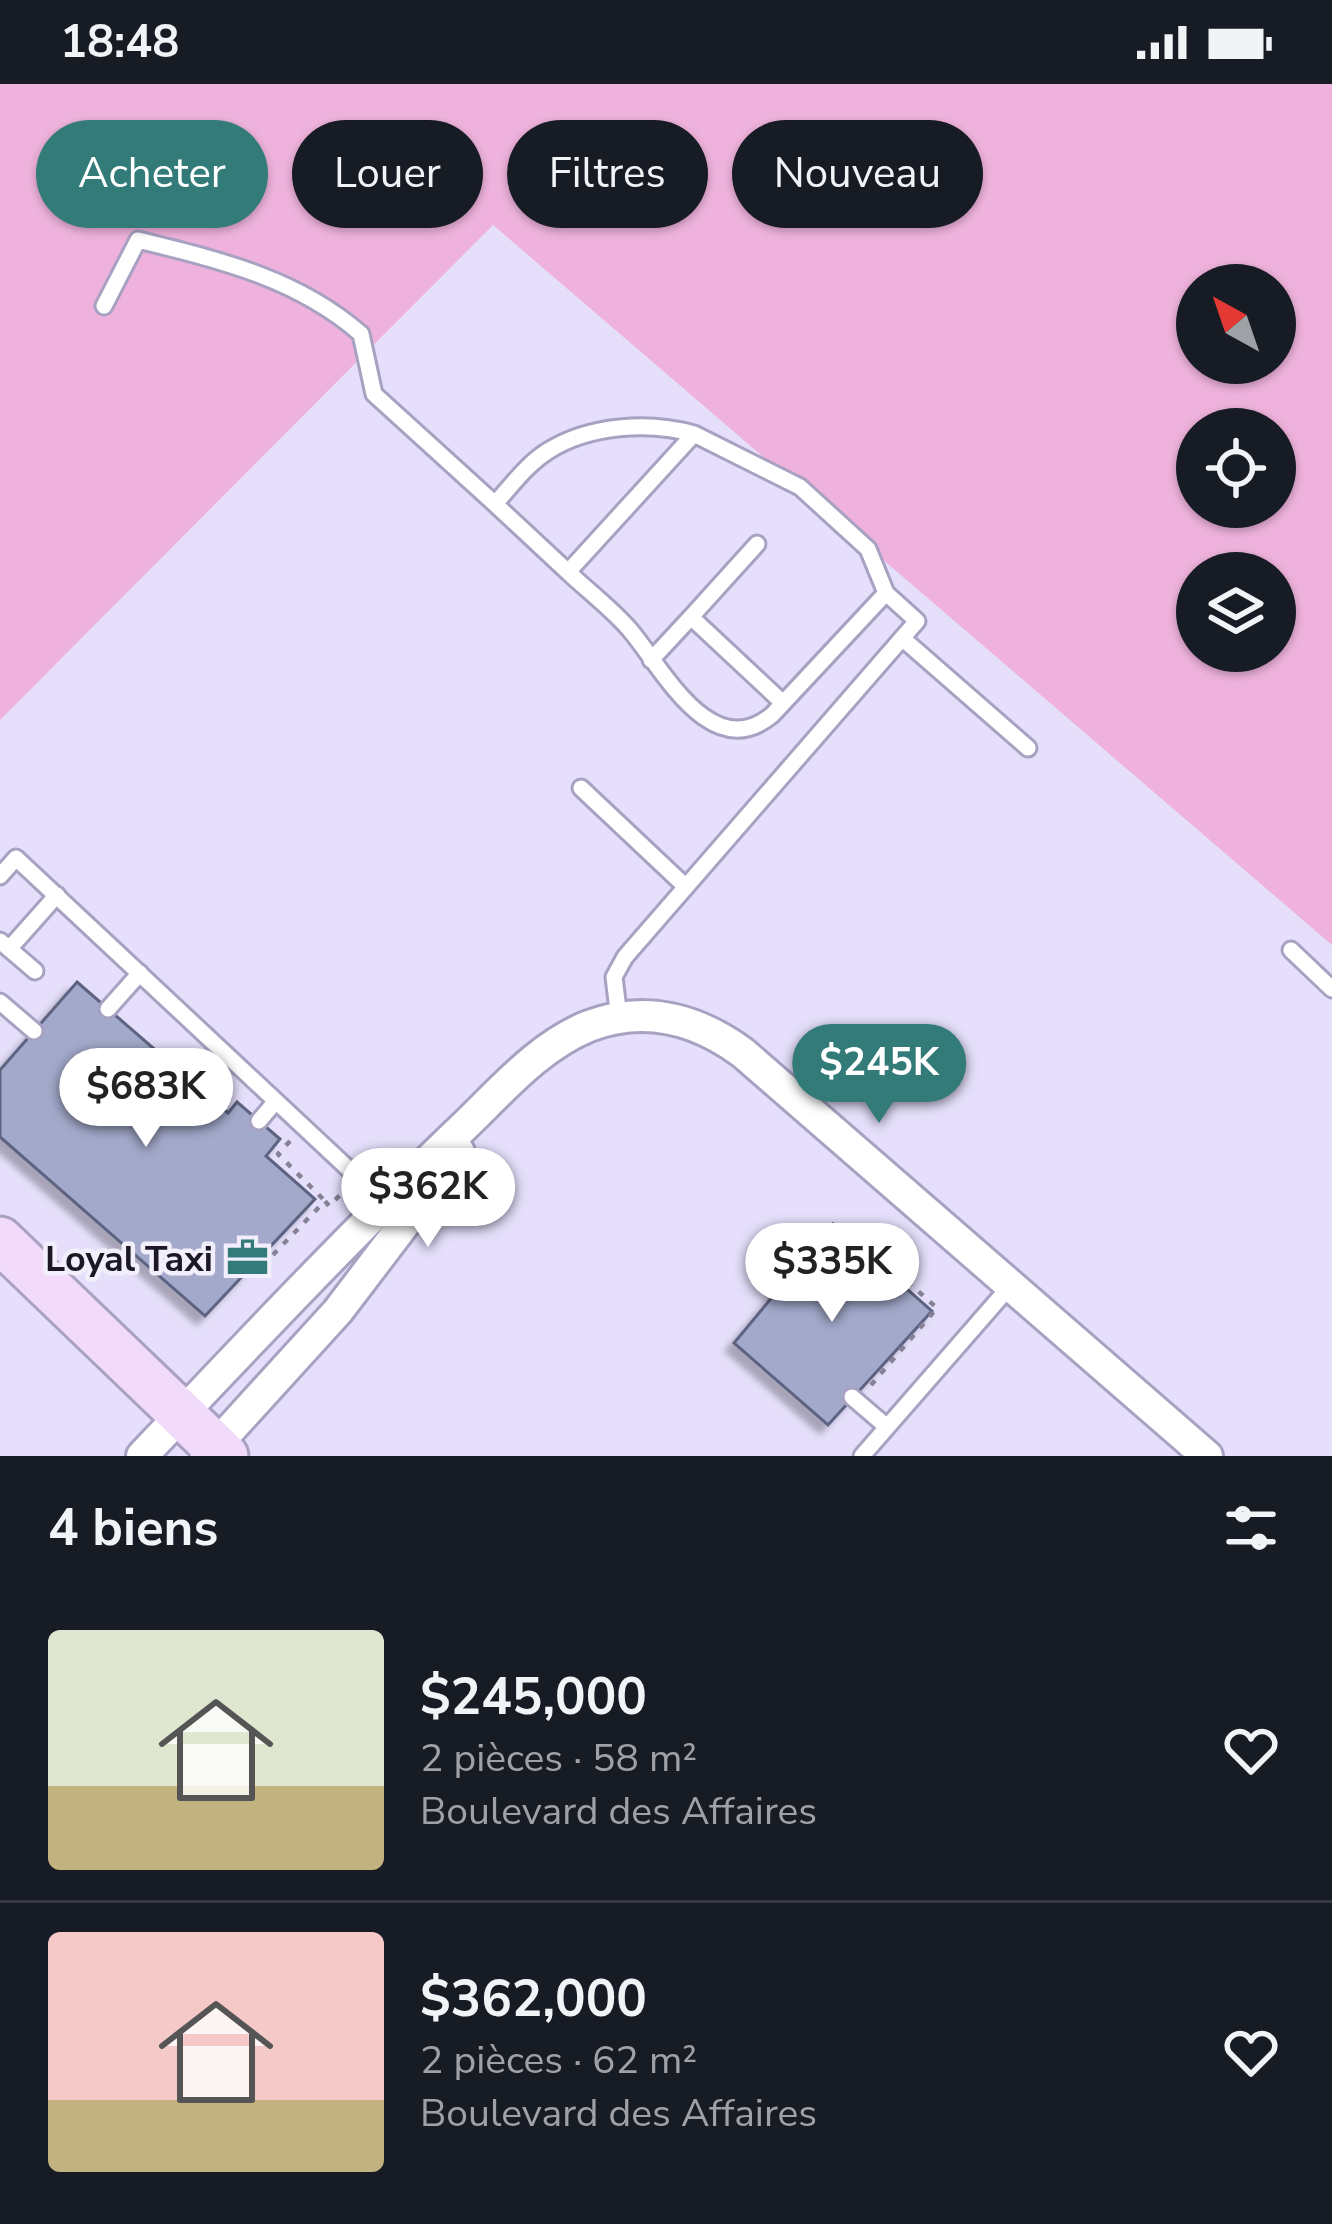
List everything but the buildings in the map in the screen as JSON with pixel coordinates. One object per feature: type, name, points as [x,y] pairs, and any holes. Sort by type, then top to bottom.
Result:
[{"type":"street","points":[[142,1456],[396,1213],[508,1084],[560,1041],[619,1018],[677,1018],[730,1043],[1207,1456]]},
{"type":"street","points":[[0,1240],[216,1453],[338,1311],[396,1213]]},
{"type":"lane","points":[[104,306],[138,240],[218,260],[292,287],[361,334],[374,394],[629,629],[704,717],[726,729],[759,725],[886,593]]},
{"type":"lane","points":[[495,504],[557,446],[646,424],[694,434],[800,487],[868,549],[886,593],[917,621],[619,966],[614,988],[619,1018]]},
{"type":"lane","points":[[568,572],[694,434]]},
{"type":"lane","points":[[651,660],[757,544]]},
{"type":"lane","points":[[691,616],[783,703]]},
{"type":"lane","points":[[902,638],[1028,748]]},
{"type":"lane","points":[[581,788],[686,887]]},
{"type":"lane","points":[[0,876],[16,858],[396,1213]]},
{"type":"lane","points":[[35,971],[5,945],[57,896]]},
{"type":"lane","points":[[1292,950],[1332,989]]},
{"type":"lane","points":[[108,1009],[140,973]]},
{"type":"lane","points":[[0,1002],[34,1031]]},
{"type":"lane","points":[[259,1121],[275,1101]]},
{"type":"lane","points":[[862,1456],[1011,1285]]},
{"type":"lane","points":[[852,1397],[887,1427]]},
{"type":"path","points":[[292,1138],[278,1154],[329,1206],[347,1187]]},
{"type":"path","points":[[262,1261],[325,1201]]},
{"type":"path","points":[[880,1374],[938,1308],[910,1284]]},
{"type":"shaded area","points":[[0,84],[1332,84],[1332,945],[493,225],[0,720]]},
{"type":"place","name":"Loyal Taxi","points":[[247,1258]]}]
